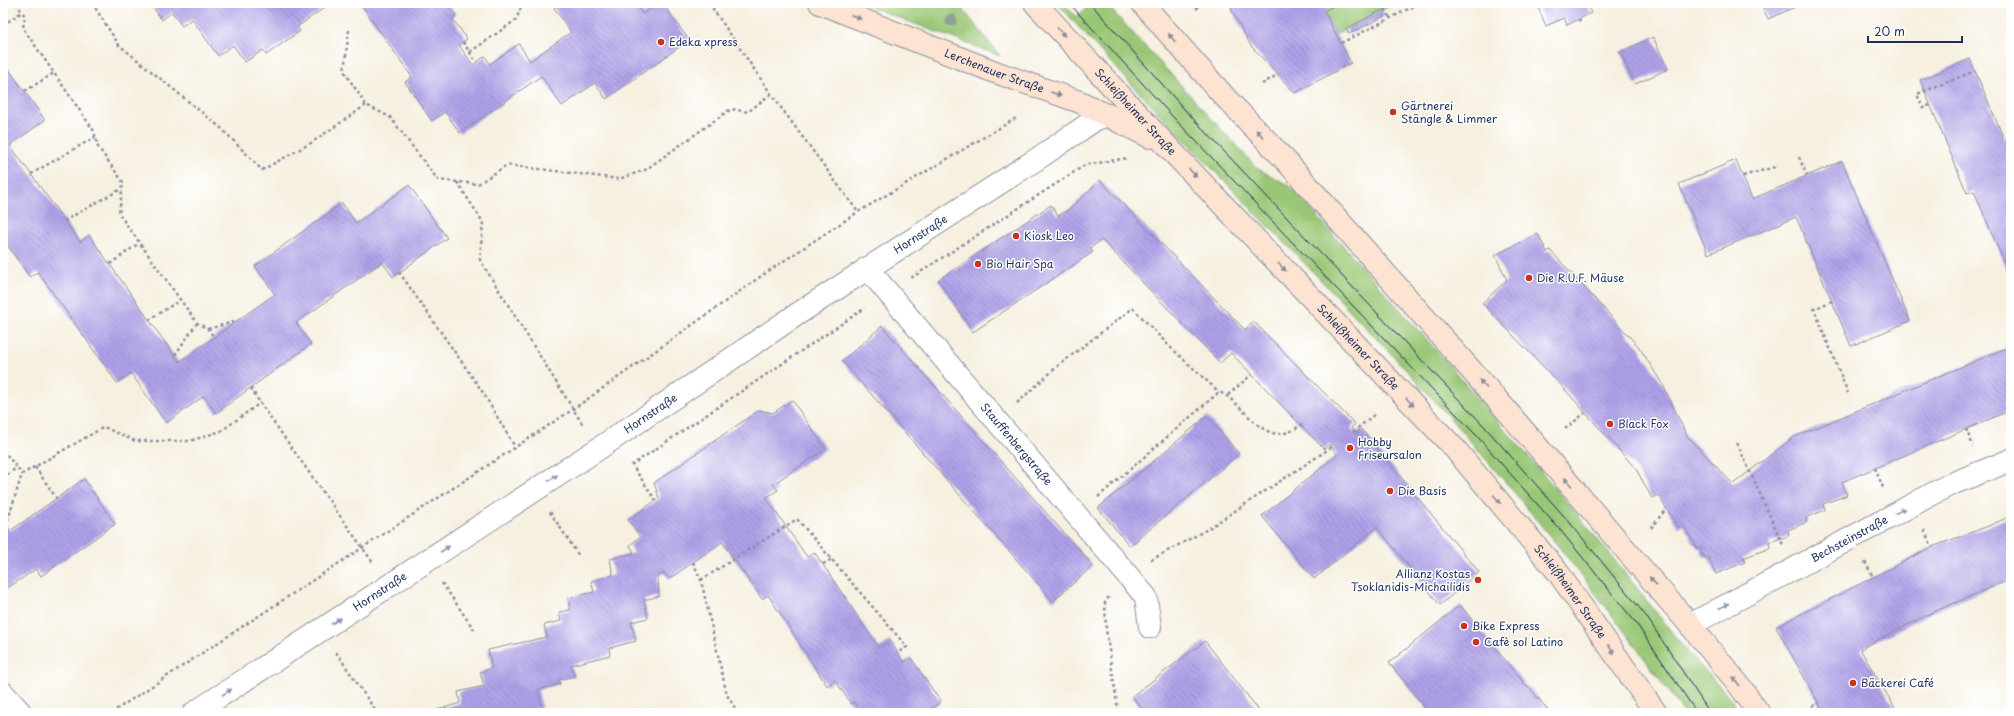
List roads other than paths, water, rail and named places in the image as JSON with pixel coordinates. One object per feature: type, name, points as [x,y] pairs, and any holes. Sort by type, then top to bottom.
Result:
[{"type":"main road","name":"Lerchenauer Straße","points":[[820,3],[995,72],[1080,102],[1166,145]]},
{"type":"main road","name":"Schleißheimer Straße","points":[[1035,3],[1166,145],[1455,449],[1557,571],[1656,713]]},
{"type":"main road","points":[[1142,3],[1222,94],[1286,162],[1501,404],[1690,625],[1739,685],[1758,713]]},
{"type":"street","name":"Hornstraße","points":[[194,713],[536,490],[867,268],[1040,157],[1096,119],[1108,115]]},
{"type":"street","name":"Stauffenbergstraße","points":[[867,268],[1146,597],[1150,627]]},
{"type":"street","name":"Bechsteinstraße","points":[[1690,625],[1949,485],[2011,460]]},
{"type":"street","points":[[3,693],[21,713]]},
{"type":"tram line","points":[[1069,3],[1174,118],[1476,435],[1561,531],[1636,623],[1697,713]]},
{"type":"tram line","points":[[1090,3],[1185,110],[1484,426],[1571,524],[1646,616],[1710,713]]},
{"type":"place","name":"Edeka xpress","points":[[661,42]]},
{"type":"place","name":"Gärtnerei Stängle & Limmer","points":[[1393,112]]},
{"type":"place","name":"Kiosk Leo","points":[[1016,236]]},
{"type":"place","name":"Bio Hair Spa","points":[[978,264]]},
{"type":"place","name":"Die R.U.F. Mäuse","points":[[1529,278]]},
{"type":"place","name":"Black Fox","points":[[1610,424]]},
{"type":"place","name":"Hobby Friseursalon","points":[[1350,448]]},
{"type":"place","name":"Die Basis","points":[[1390,491]]},
{"type":"place","name":"Allianz Kostas Tsoklanidis-Michailidis","points":[[1478,580]]},
{"type":"place","name":"Bike Express","points":[[1464,626]]},
{"type":"place","name":"Cafè sol Latino","points":[[1476,642]]},
{"type":"place","name":"Bäckerei Café","points":[[1853,683]]}]
